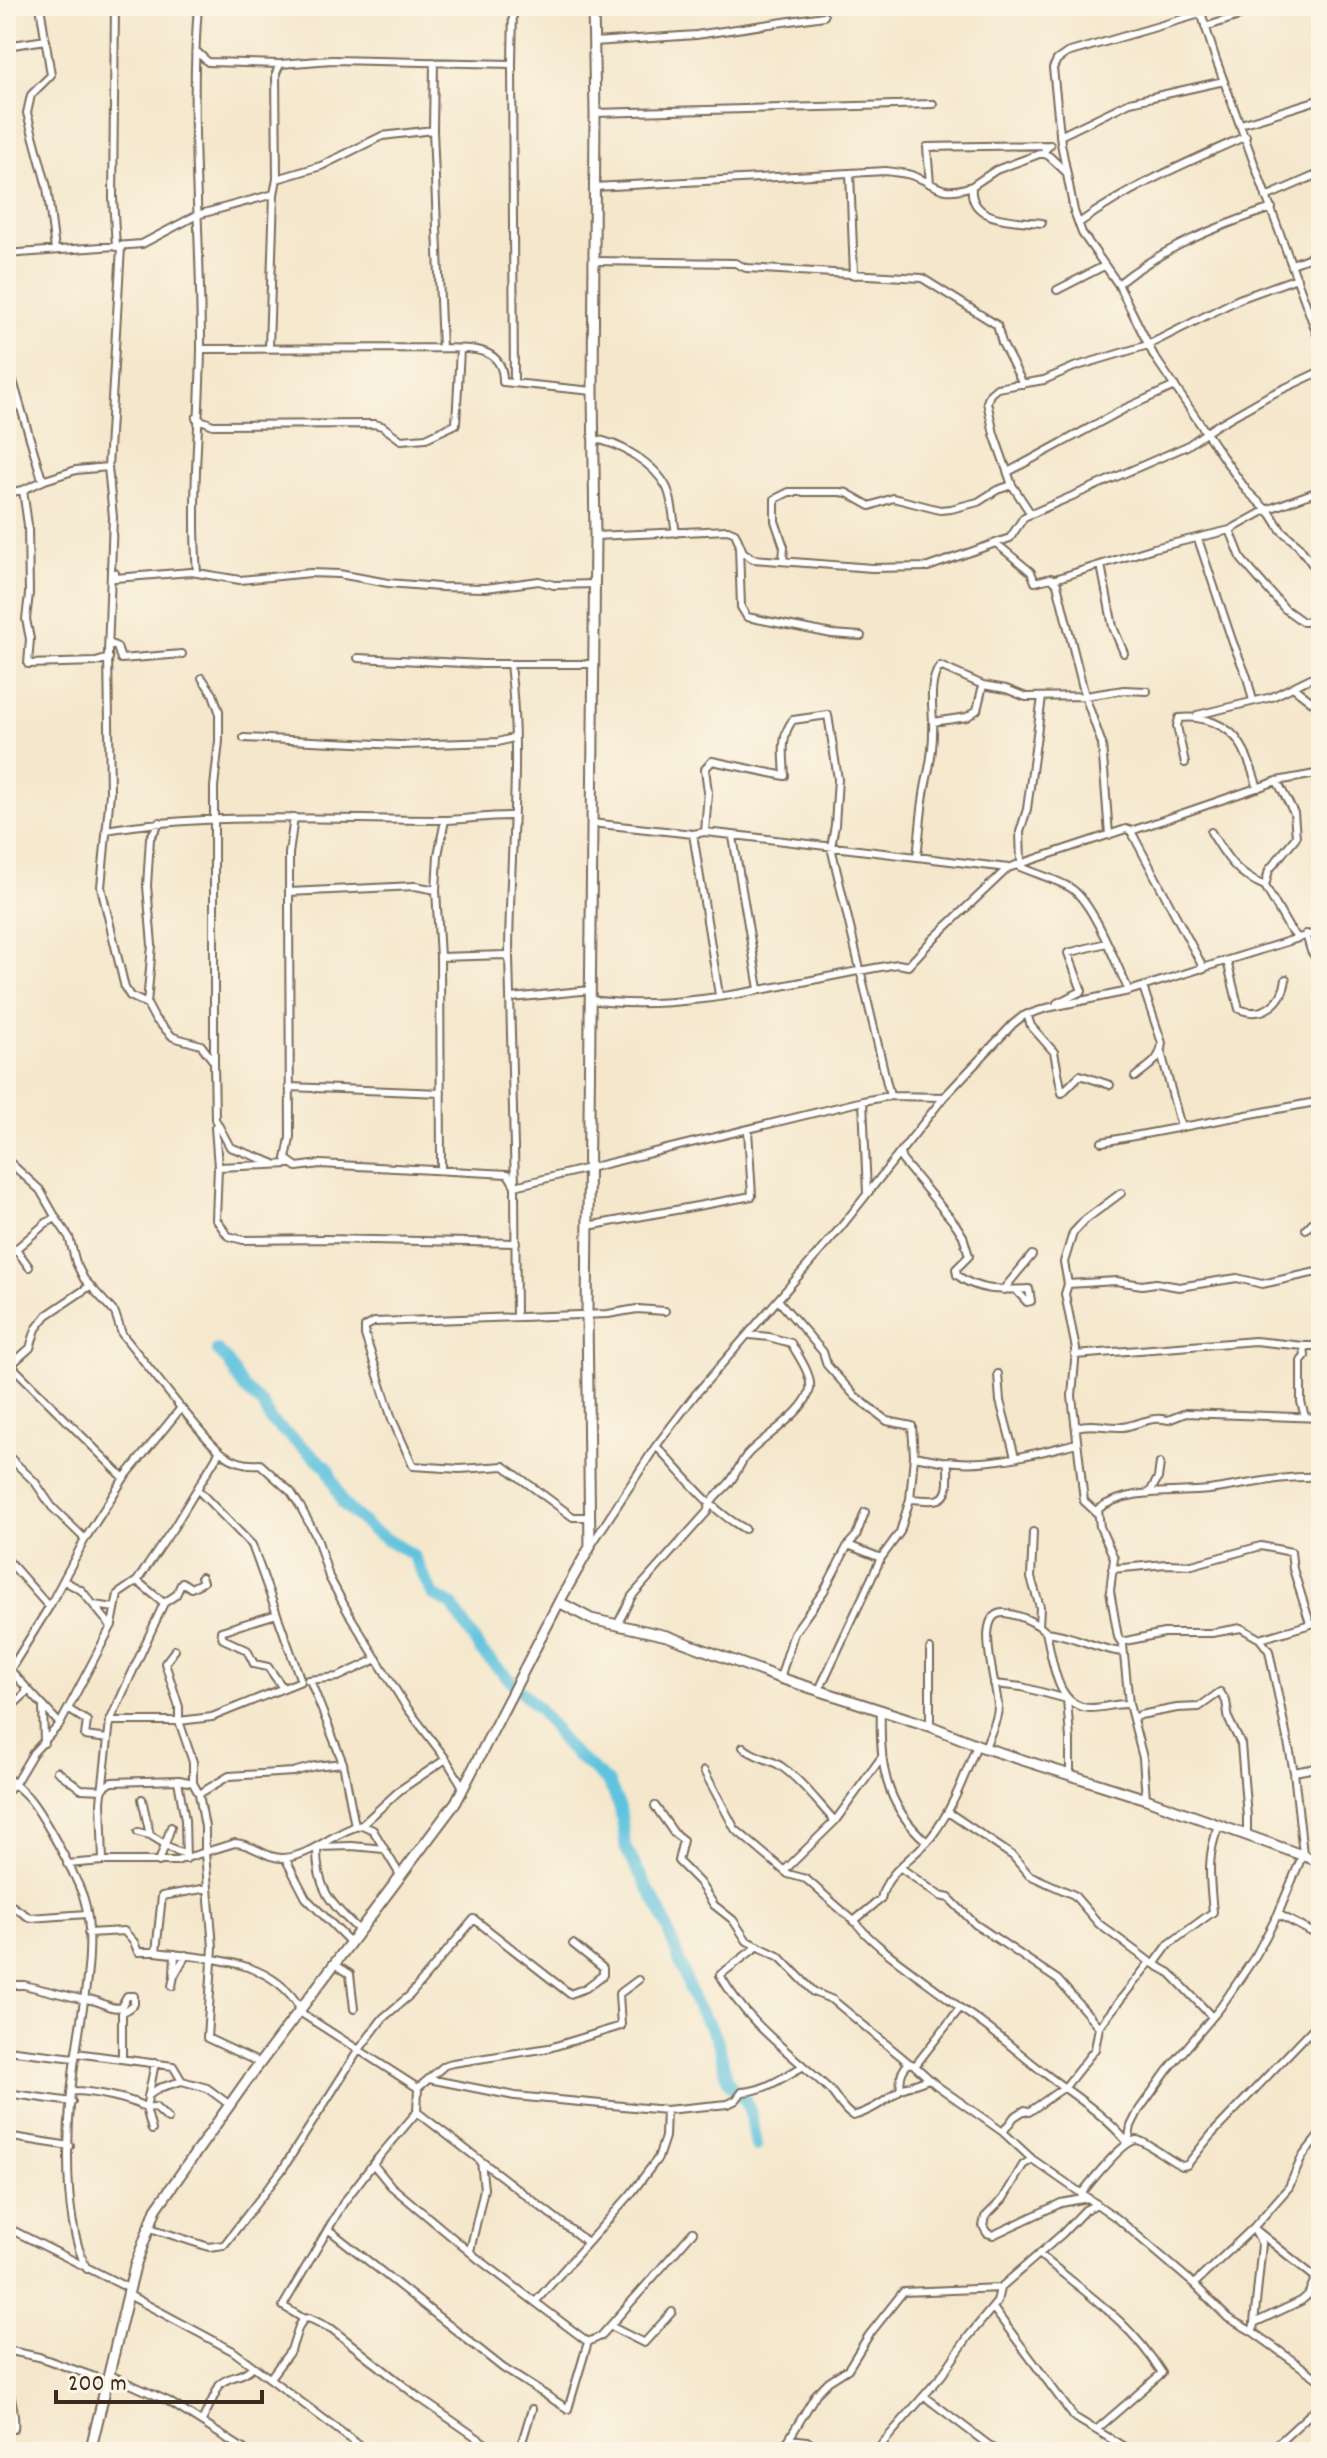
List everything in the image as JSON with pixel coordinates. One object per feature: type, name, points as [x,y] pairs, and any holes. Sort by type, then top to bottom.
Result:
[{"type":"street","points":[[40,6],[51,75],[31,95],[27,113],[47,187],[55,250]]},
{"type":"street","points":[[115,6],[113,198],[119,247],[108,467],[115,578],[197,573],[240,580],[310,573],[439,587],[486,588],[539,581],[554,585],[595,584]]},
{"type":"street","points":[[197,573],[194,504],[201,349],[197,215],[198,6]]},
{"type":"street","points":[[513,6],[514,383]]},
{"type":"street","points":[[590,1547],[587,1314],[595,584],[593,6]]},
{"type":"street","points":[[1205,27],[1270,6]]},
{"type":"street","points":[[1321,345],[1200,10],[1067,53],[1057,60],[1053,68],[1060,140],[1079,223],[1118,284],[1148,345],[1247,491],[1312,564],[1321,570]]},
{"type":"street","points":[[594,42],[696,35],[824,16]]},
{"type":"street","points":[[6,46],[46,40]]},
{"type":"street","points":[[196,51],[208,62],[281,64],[332,60],[512,64]]},
{"type":"street","points":[[196,72],[208,62]]},
{"type":"street","points":[[434,62],[433,130],[442,348]]},
{"type":"street","points":[[269,348],[277,179],[276,73],[281,64]]},
{"type":"street","points":[[594,187],[898,173],[954,192],[972,186],[996,170],[1042,153],[1050,145],[1130,102],[1224,81]]},
{"type":"street","points":[[1241,124],[1321,99]]},
{"type":"street","points":[[595,113],[933,104]]},
{"type":"street","points":[[277,179],[321,166],[382,136],[433,130]]},
{"type":"street","points":[[1079,223],[1137,187],[1246,136]]},
{"type":"street","points":[[930,185],[927,147],[1050,145]]},
{"type":"street","points":[[1042,153],[1066,172]]},
{"type":"street","points":[[850,173],[854,275]]},
{"type":"street","points":[[1266,197],[1321,173]]},
{"type":"street","points":[[972,186],[972,201],[988,216],[1042,223]]},
{"type":"street","points":[[6,254],[142,244],[197,215],[274,194]]},
{"type":"street","points":[[1118,284],[1152,260],[1200,236],[1272,208]]},
{"type":"street","points":[[1292,264],[1321,253]]},
{"type":"street","points":[[594,261],[735,263],[746,268],[922,278],[997,325],[1007,357],[1023,384]]},
{"type":"street","points":[[1057,290],[1104,266]]},
{"type":"street","points":[[1031,514],[1012,485],[994,434],[987,402],[990,394],[997,388],[1044,380],[1074,367],[1148,345],[1239,299],[1297,278]]},
{"type":"street","points":[[201,349],[487,350],[504,373],[503,382],[593,391]]},
{"type":"street","points":[[196,418],[208,424],[374,424],[401,440],[426,438],[456,424],[460,349]]},
{"type":"street","points":[[6,357],[31,446],[45,480]]},
{"type":"street","points":[[595,536],[728,530],[735,533],[743,552],[753,559],[872,568],[928,567],[1010,538],[1024,517],[1187,446],[1268,396],[1321,371]]},
{"type":"street","points":[[1008,472],[1126,408],[1175,386]]},
{"type":"street","points":[[196,437],[208,424]]},
{"type":"street","points":[[593,439],[610,441],[660,477],[668,491],[676,533]]},
{"type":"street","points":[[6,493],[23,490],[76,470],[108,467]]},
{"type":"street","points":[[783,561],[784,547],[775,521],[775,499],[789,492],[847,493],[870,506],[893,498],[940,510],[978,502],[1012,485]]},
{"type":"street","points":[[23,490],[28,525],[28,664],[96,662],[109,658]]},
{"type":"street","points":[[997,544],[1031,572],[1035,582],[1055,579],[1154,548],[1230,530],[1266,510],[1321,490]]},
{"type":"street","points":[[113,517],[109,643],[110,793],[101,887],[121,979],[130,996],[147,1004]]},
{"type":"street","points":[[1230,530],[1242,560],[1285,609],[1303,622],[1321,621]]},
{"type":"street","points":[[1010,538],[1012,556]]},
{"type":"street","points":[[739,539],[741,607],[747,617],[832,634],[861,636]]},
{"type":"street","points":[[1198,539],[1253,701]]},
{"type":"street","points":[[1101,565],[1113,627],[1124,653]]},
{"type":"street","points":[[1055,579],[1085,696],[1102,744],[1109,835]]},
{"type":"street","points":[[109,643],[117,647],[121,659],[182,654]]},
{"type":"street","points":[[358,658],[593,664]]},
{"type":"street","points":[[510,664],[515,705],[509,957],[516,1317]]},
{"type":"street","points":[[917,857],[931,766],[931,704],[936,671],[940,666],[983,685],[1026,697],[1147,691]]},
{"type":"street","points":[[1185,763],[1177,726],[1179,718],[1272,697],[1321,673]]},
{"type":"street","points":[[202,678],[213,694],[219,711],[214,819],[216,1219],[228,1236],[243,1240],[516,1243]]},
{"type":"street","points":[[933,722],[967,717],[977,710],[983,685]]},
{"type":"street","points":[[1294,688],[1316,705],[1321,718]]},
{"type":"street","points":[[1015,866],[1027,809],[1042,697]]},
{"type":"street","points":[[705,832],[708,792],[705,769],[708,763],[712,761],[785,776],[783,755],[787,727],[793,720],[825,714],[830,720],[832,754],[838,779],[831,847],[890,1096]]},
{"type":"street","points":[[1195,716],[1216,725],[1241,745],[1258,788]]},
{"type":"street","points":[[244,738],[400,745],[498,742],[513,738]]},
{"type":"street","points":[[512,998],[591,995],[627,1005],[759,989],[898,964],[908,966],[932,940],[1015,866],[1126,829],[1131,831],[1277,781],[1321,773]]},
{"type":"street","points":[[1265,886],[1269,870],[1296,837],[1294,813],[1277,781]]},
{"type":"street","points":[[106,830],[160,822],[214,819],[445,820],[514,816]]},
{"type":"street","points":[[290,1164],[286,1159],[290,1138],[289,854],[294,817]]},
{"type":"street","points":[[441,1169],[440,957],[436,890],[438,855],[445,820]]},
{"type":"street","points":[[160,822],[150,838],[147,886],[152,945],[147,1004],[155,1019],[173,1037],[201,1045],[214,1062]]},
{"type":"street","points":[[591,823],[693,834],[705,832],[1015,866],[1070,888],[1090,909],[1129,991]]},
{"type":"street","points":[[1131,831],[1204,969]]},
{"type":"street","points":[[1211,832],[1231,865],[1246,878],[1265,886],[1297,937]]},
{"type":"street","points":[[693,834],[719,995]]},
{"type":"street","points":[[733,837],[759,989]]},
{"type":"street","points":[[289,892],[415,886],[436,890]]},
{"type":"street","points":[[90,2452],[128,2291],[147,2227],[167,2192],[456,1802],[590,1547],[656,1446],[695,1395],[750,1335],[944,1097],[998,1038],[1027,1014],[1129,991],[1321,931]]},
{"type":"street","points":[[1306,934],[1311,951],[1321,966]]},
{"type":"street","points":[[1047,1008],[1082,991],[1068,953],[1106,943]]},
{"type":"street","points":[[440,957],[509,957]]},
{"type":"street","points":[[1227,961],[1239,1009],[1243,1011],[1259,1013],[1274,1005],[1284,991],[1286,979]]},
{"type":"street","points":[[1135,1077],[1159,1059],[1162,1043],[1143,987]]},
{"type":"street","points":[[1027,1014],[1031,1026],[1054,1052],[1062,1093],[1080,1075],[1110,1085]]},
{"type":"street","points":[[1161,1052],[1181,1127]]},
{"type":"street","points":[[289,1087],[441,1093]]},
{"type":"street","points":[[515,1186],[863,1101],[890,1096],[944,1097]]},
{"type":"street","points":[[863,1101],[867,1194]]},
{"type":"street","points":[[1102,1142],[1321,1101]]},
{"type":"street","points":[[215,1119],[230,1147],[273,1163]]},
{"type":"street","points":[[588,1226],[752,1196],[748,1130]]},
{"type":"street","points":[[900,1154],[963,1236],[969,1256],[956,1269],[957,1275],[970,1285],[1016,1290]]},
{"type":"street","points":[[7,1163],[40,1190],[69,1237],[76,1263],[90,1286],[115,1313],[122,1334],[181,1408],[228,1459],[241,1464],[260,1464],[291,1492],[317,1538],[329,1577],[405,1705],[463,1787]]},
{"type":"street","points":[[218,1167],[273,1163],[297,1167],[320,1164],[502,1171],[508,1174],[515,1186]]},
{"type":"street","points":[[1121,1193],[1073,1233],[1064,1262],[1068,1284],[1065,1294],[1075,1336],[1072,1396],[1084,1501],[1097,1513],[1112,1552],[1110,1591],[1123,1652],[1129,1704],[1143,1758],[1146,1799]]},
{"type":"street","points":[[1306,1229],[1321,1214]]},
{"type":"street","points":[[6,1258],[56,1218]]},
{"type":"street","points":[[16,1249],[29,1267]]},
{"type":"street","points":[[1003,1290],[1006,1283],[1029,1263],[1032,1255]]},
{"type":"street","points":[[1068,1284],[1116,1281],[1179,1287],[1237,1278],[1262,1284],[1321,1271]]},
{"type":"street","points":[[90,1286],[47,1315],[36,1329],[30,1348],[9,1362],[124,1478]]},
{"type":"street","points":[[778,1300],[823,1352],[827,1365],[855,1396],[887,1421],[912,1426],[914,1456],[910,1499],[900,1532],[881,1558],[819,1690]]},
{"type":"street","points":[[588,1517],[573,1517],[504,1466],[460,1469],[413,1466],[392,1419],[365,1327],[374,1322],[608,1314],[637,1309],[665,1311]]},
{"type":"street","points":[[617,1625],[632,1596],[707,1512],[746,1456],[776,1432],[807,1397],[810,1390],[808,1377],[791,1343],[750,1335]]},
{"type":"street","points":[[1075,1355],[1255,1341],[1321,1346]]},
{"type":"street","points":[[1304,1346],[1305,1356],[1301,1361],[1299,1379],[1305,1417]]},
{"type":"street","points":[[998,1374],[1003,1417],[1015,1457]]},
{"type":"street","points":[[26,1688],[26,1693],[13,1705],[7,1700],[8,1668],[49,1607],[85,1539],[124,1478],[181,1408]]},
{"type":"street","points":[[1076,1427],[1088,1424],[1121,1427],[1161,1418],[1168,1420],[1186,1413],[1321,1418]]},
{"type":"street","points":[[914,1456],[960,1463],[1015,1457],[1077,1443]]},
{"type":"street","points":[[656,1446],[695,1485],[709,1506],[745,1529]]},
{"type":"street","points":[[6,1793],[33,1753],[60,1724],[111,1626],[118,1594],[137,1581],[220,1451]]},
{"type":"street","points":[[6,1454],[85,1539]]},
{"type":"street","points":[[910,1499],[936,1501],[945,1495],[949,1465],[944,1460]]},
{"type":"street","points":[[1150,1492],[1158,1478],[1160,1463]]},
{"type":"street","points":[[1097,1513],[1103,1506],[1150,1492],[1205,1490],[1273,1479],[1321,1477]]},
{"type":"street","points":[[197,1489],[252,1545],[301,1681]]},
{"type":"street","points":[[780,1678],[794,1633],[824,1591],[856,1536],[865,1512]]},
{"type":"street","points":[[1033,1532],[1031,1578],[1040,1607],[1039,1626]]},
{"type":"street","points":[[848,1545],[881,1558]]},
{"type":"street","points":[[1112,1569],[1192,1565],[1261,1546],[1278,1548],[1291,1552],[1293,1569],[1310,1623]]},
{"type":"street","points":[[6,1558],[49,1607]]},
{"type":"street","points":[[103,1861],[103,1789],[110,1721],[164,1603],[176,1595],[182,1582],[191,1588],[203,1582],[201,1577]]},
{"type":"street","points":[[64,1581],[81,1590],[111,1626]]},
{"type":"street","points":[[137,1581],[164,1603]]},
{"type":"street","points":[[559,1602],[584,1617],[667,1636],[780,1678],[881,1709],[981,1747],[1146,1799],[1321,1862]]},
{"type":"street","points":[[94,1605],[115,1608]]},
{"type":"street","points":[[855,1922],[881,1899],[883,1889],[927,1842],[948,1812],[998,1709],[990,1658],[990,1619],[1006,1613],[1039,1626],[1046,1632],[1123,1652]]},
{"type":"street","points":[[277,1614],[221,1631],[223,1639],[247,1650],[254,1664],[268,1667],[283,1688]]},
{"type":"street","points":[[1260,1639],[1321,1621]]},
{"type":"street","points":[[1032,2159],[1023,2165],[1003,2199],[985,2217],[983,2226],[987,2233],[993,2235],[1061,2203],[1084,2196],[1128,2143],[1131,2126],[1139,2110],[1256,1955],[1278,1914],[1303,1854],[1294,1772],[1269,1651],[1260,1639],[1241,1628],[1212,1633],[1164,1633],[1121,1642]]},
{"type":"street","points":[[1046,1632],[1059,1683],[1067,1699],[1070,1774]]},
{"type":"street","points":[[930,1649],[930,1726]]},
{"type":"street","points":[[175,1650],[165,1663],[193,1762],[193,1783],[199,1794],[205,1827],[212,1959],[207,2038],[260,2063]]},
{"type":"street","points":[[110,1721],[179,1721],[212,1717],[301,1681],[338,1677],[377,1659]]},
{"type":"street","points":[[8,1668],[60,1724]]},
{"type":"street","points":[[310,1680],[343,1763],[358,1825]]},
{"type":"street","points":[[994,1684],[1022,1687],[1067,1699],[1078,1707],[1129,1704]]},
{"type":"street","points":[[1133,1718],[1177,1708],[1199,1707],[1220,1692],[1241,1744],[1247,1836]]},
{"type":"street","points":[[43,1706],[44,1743]]},
{"type":"street","points":[[68,1709],[87,1721],[85,1736],[108,1739]]},
{"type":"street","points":[[881,1709],[881,1758],[887,1785],[908,1822],[927,1842]]},
{"type":"street","points":[[743,1747],[750,1754],[778,1764],[789,1772],[835,1821]]},
{"type":"street","points":[[784,1871],[835,1821],[881,1758]]},
{"type":"street","points":[[67,1864],[159,1862],[205,1853],[235,1843],[245,1844],[269,1856],[285,1858],[317,1847],[358,1825],[400,1790],[446,1759]]},
{"type":"street","points":[[199,1794],[229,1776],[293,1772],[343,1763]]},
{"type":"street","points":[[1294,1772],[1321,1767]]},
{"type":"street","points":[[57,1771],[81,1789],[103,1789],[112,1782],[193,1783]]},
{"type":"street","points":[[704,1771],[735,1829],[784,1871],[806,1879],[960,2008],[1066,2086],[1128,2143],[1142,2142],[1174,2163],[1187,2165],[1220,2125],[1321,2020]]},
{"type":"street","points":[[6,1776],[31,1801],[67,1864],[84,1899],[87,1914],[85,2000],[76,2056],[70,2146],[70,2196],[76,2242],[87,2269]]},
{"type":"street","points":[[178,1781],[183,1804],[186,1856]]},
{"type":"street","points":[[142,1799],[150,1835]]},
{"type":"street","points":[[655,1806],[674,1833],[683,1840],[678,1861],[699,1882],[714,1905],[733,1920],[747,1941],[780,1957],[814,1992],[833,2000],[929,2079],[1003,2132],[1032,2159],[1118,2219],[1194,2284],[1228,2318],[1253,2332],[1321,2381]]},
{"type":"street","points":[[948,1812],[1013,1856],[1029,1875],[1074,1895],[1099,1924],[1170,1973],[1212,2017]]},
{"type":"street","points":[[358,1825],[373,1830],[400,1875]]},
{"type":"street","points":[[1003,2132],[1014,2117],[1025,2110],[1029,2112],[1066,2086],[1095,2049],[1099,2027],[1152,1962],[1169,1944],[1213,1912],[1209,1860],[1211,1844],[1219,1826]]},
{"type":"street","points":[[159,1862],[171,1827]]},
{"type":"street","points":[[138,1832],[150,1835],[186,1856]]},
{"type":"street","points":[[317,1847],[384,1849]]},
{"type":"street","points":[[317,1847],[316,1869],[326,1896],[359,1930]]},
{"type":"street","points":[[285,1858],[306,1898],[350,1942]]},
{"type":"street","points":[[901,1868],[940,1896],[949,1898],[975,1924],[1058,1980],[1099,2027]]},
{"type":"street","points":[[156,1952],[162,1896],[208,1888]]},
{"type":"street","points":[[6,1902],[30,1918],[87,1914]]},
{"type":"street","points":[[1278,1914],[1321,1937]]},
{"type":"street","points":[[147,2227],[209,2247],[224,2245],[282,2170],[358,2051],[383,2018],[410,1995],[474,1919],[570,1994],[586,1988],[603,1975],[603,1968],[573,1944]]},
{"type":"street","points":[[88,1933],[124,1931],[138,1952],[212,1959],[273,1977],[289,1990],[299,2010],[418,2088]]},
{"type":"street","points":[[758,1946],[720,1975],[754,2021],[832,2091],[847,2112],[853,2116],[874,2108],[901,2089],[929,2079]]},
{"type":"street","points":[[172,1986],[175,1954]]},
{"type":"street","points":[[174,1976],[186,1955]]},
{"type":"street","points":[[334,1964],[350,1974],[354,2009]]},
{"type":"street","points":[[502,2452],[418,2397],[332,2329],[317,2321],[304,2319],[283,2306],[344,2202],[417,2112],[418,2088],[445,2065],[549,2048],[621,2026],[619,1994],[638,1980]]},
{"type":"street","points":[[86,1981],[96,2001]]},
{"type":"street","points":[[6,1985],[24,1985],[116,2008],[121,2007],[127,1996],[134,1996],[134,2004],[122,2013],[122,2059]]},
{"type":"street","points":[[901,2089],[899,2079],[903,2068],[912,2064],[960,2008]]},
{"type":"street","points":[[6,2050],[173,2066],[182,2081]]},
{"type":"street","points":[[152,2130],[146,2108],[155,2063]]},
{"type":"street","points":[[429,2079],[515,2096],[666,2110],[718,2106],[736,2100],[742,2092],[768,2086],[802,2067]]},
{"type":"street","points":[[148,2096],[159,2088],[182,2081],[207,2088],[230,2105]]},
{"type":"street","points":[[73,2091],[99,2092],[146,2108],[155,2107],[168,2119]]},
{"type":"street","points":[[6,2093],[72,2102]]},
{"type":"street","points":[[536,2301],[630,2195],[658,2158],[665,2137],[666,2110]]},
{"type":"street","points":[[417,2112],[587,2242]]},
{"type":"street","points":[[1194,2284],[1253,2228],[1289,2187],[1302,2157],[1321,2133]]},
{"type":"street","points":[[6,2136],[70,2146]]},
{"type":"street","points":[[470,2251],[484,2189],[481,2161]]},
{"type":"street","points":[[373,2164],[391,2186],[588,2342]]},
{"type":"street","points":[[875,2452],[942,2375],[993,2308],[1000,2288],[1085,2210],[1097,2204]]},
{"type":"street","points":[[6,2227],[204,2334],[270,2378],[368,2452]]},
{"type":"street","points":[[1253,2228],[1318,2280]]},
{"type":"street","points":[[1253,2228],[1262,2244],[1253,2332]]},
{"type":"street","points":[[328,2229],[503,2368],[568,2409],[588,2342]]},
{"type":"street","points":[[588,2342],[596,2340],[610,2326],[693,2232]]},
{"type":"street","points":[[1039,2254],[1118,2317],[1148,2351],[1162,2373],[1096,2430]]},
{"type":"street","points":[[1254,2323],[1308,2295],[1318,2280],[1321,2265]]},
{"type":"street","points":[[779,2452],[816,2394],[848,2369],[869,2335],[903,2292],[1000,2288]]},
{"type":"street","points":[[993,2308],[1074,2417],[1133,2452]]},
{"type":"street","points":[[610,2326],[644,2343],[672,2312]]},
{"type":"street","points":[[270,2378],[291,2350],[295,2332],[304,2319]]},
{"type":"street","points":[[6,2350],[107,2378],[168,2401],[248,2452]]},
{"type":"street","points":[[202,2421],[220,2384],[242,2376],[253,2366]]},
{"type":"street","points":[[6,2375],[8,2396],[15,2413],[14,2429]]},
{"type":"street","points":[[924,2396],[998,2452]]},
{"type":"street","points":[[1269,2452],[1321,2404]]},
{"type":"street","points":[[519,2452],[532,2409]]},
{"type":"street","points":[[789,2439],[807,2441],[823,2452]]},
{"type":"street","points":[[982,2439],[984,2452]]},
{"type":"street","points":[[1280,2441],[1292,2452]]},
{"type":"waterway","points":[[217,1350],[243,1387],[263,1405],[271,1421],[327,1467],[343,1504],[373,1531],[413,1555],[433,1595],[452,1605],[481,1651],[539,1709],[567,1747],[609,1783],[620,1808],[626,1849],[661,1912],[695,2003],[717,2038],[727,2078],[750,2110],[756,2146]]}]
